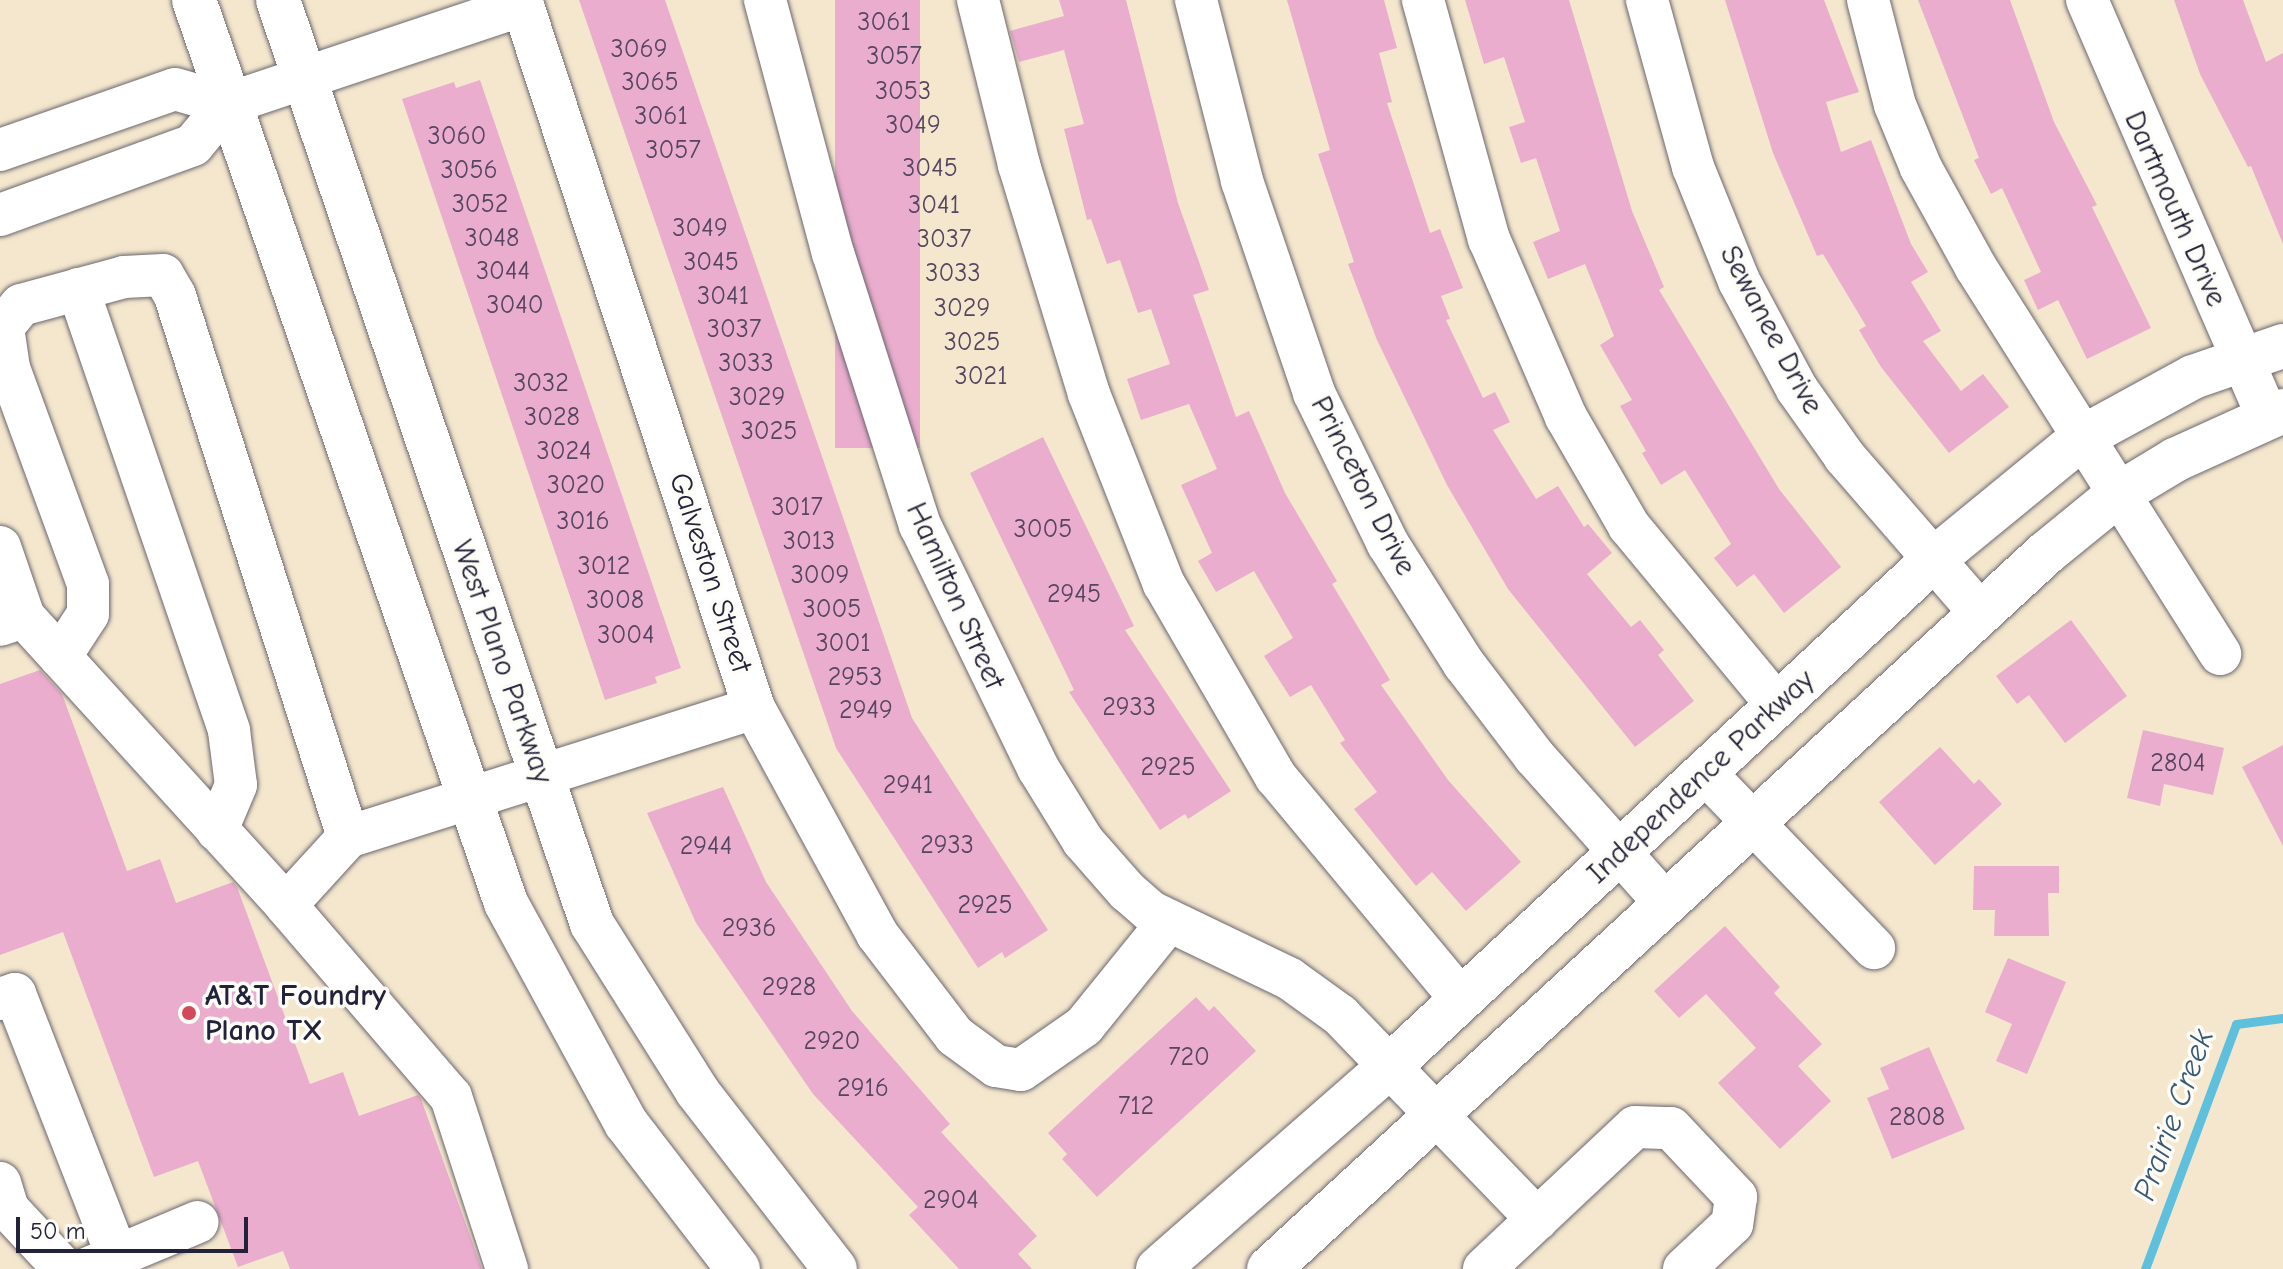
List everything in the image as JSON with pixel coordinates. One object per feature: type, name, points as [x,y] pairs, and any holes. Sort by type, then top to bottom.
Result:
[{"type":"main road","points":[[194,0],[227,104],[506,903],[583,1050],[626,1123],[738,1269]]},
{"type":"main road","name":"West Plano Parkway","points":[[278,0],[320,76],[557,773],[587,911],[619,974],[697,1091],[835,1269]]},
{"type":"main road","name":"Independence Parkway","points":[[1158,1269],[1378,1052],[1462,1000],[1934,559],[2083,437],[2146,399],[2263,351]]},
{"type":"main road","points":[[1269,1269],[1435,1111],[1980,613],[2117,495],[2275,413]]},
{"type":"street","name":"Hamilton Street","points":[[765,0],[833,253],[920,525],[982,661],[1045,781],[1083,841],[1118,881],[1169,921],[1290,979],[1378,1052],[1537,1219]]},
{"type":"street","points":[[978,0],[1019,165],[1089,394],[1164,584],[1276,777],[1462,1000]]},
{"type":"street","name":"Princeton Drive","points":[[1196,0],[1242,181],[1314,393],[1388,544],[1464,664],[1534,756],[1664,902]]},
{"type":"street","points":[[1423,0],[1489,239],[1566,417],[1629,526],[1776,704]]},
{"type":"street","name":"Sewanee Drive","points":[[1647,0],[1693,167],[1739,281],[1797,389],[1837,446],[1980,613]]},
{"type":"street","points":[[1868,0],[1895,105],[1921,168],[2117,495],[2220,654]]},
{"type":"street","name":"Dartmouth Drive","points":[[2087,0],[2169,198],[2263,351],[2275,413]]},
{"type":"street","points":[[0,150],[175,89],[227,104],[320,76],[522,2]]},
{"type":"street","name":"Galveston Street","points":[[522,2],[754,708],[877,934],[955,1036],[996,1066],[1021,1070],[1084,1026],[1169,921]]},
{"type":"street","points":[[0,215],[193,145],[227,104]]},
{"type":"street","points":[[60,657],[88,614],[88,584],[9,368],[3,327],[21,305],[124,277],[163,275],[175,296],[348,837]]},
{"type":"street","points":[[78,289],[229,731],[236,785],[217,830]]},
{"type":"street","points":[[0,547],[12,621],[60,657],[286,905],[451,1097],[507,1269]]},
{"type":"street","points":[[286,905],[348,837],[754,708]]},
{"type":"street","points":[[1704,772],[1874,948]]},
{"type":"street","points":[[0,999],[15,994],[102,1262],[198,1222]]},
{"type":"street","points":[[1484,1269],[1635,1127],[1671,1128],[1736,1197],[1732,1224],[1684,1269]]},
{"type":"street","points":[[0,1183],[8,1209],[64,1269]]},
{"type":"building","points":[[579,0],[665,0],[912,718],[1048,930],[1005,958],[1002,952],[978,968],[836,748]]},
{"type":"building","points":[[835,0],[920,0],[920,448],[835,448]]},
{"type":"building","points":[[1059,0],[1126,0],[1178,203],[1209,290],[1193,295],[1236,417],[1249,411],[1285,493],[1337,581],[1332,584],[1390,680],[1381,685],[1448,780],[1521,862],[1466,911],[1432,872],[1416,886],[1354,809],[1377,792],[1340,743],[1345,740],[1311,685],[1290,697],[1264,656],[1293,638],[1254,571],[1216,592],[1198,561],[1212,553],[1181,485],[1217,469],[1189,404],[1141,420],[1127,379],[1170,364],[1151,309],[1138,313],[1120,260],[1107,264],[1091,219],[1087,220],[1064,129],[1084,124],[1064,50],[1019,62],[1010,31],[1064,16]]},
{"type":"building","points":[[1287,0],[1384,0],[1397,48],[1379,53],[1392,102],[1387,103],[1430,233],[1440,229],[1463,288],[1441,296],[1450,319],[1446,320],[1483,398],[1495,392],[1510,422],[1493,430],[1536,499],[1558,486],[1584,527],[1588,524],[1612,553],[1587,574],[1631,627],[1640,620],[1664,650],[1658,655],[1694,701],[1635,747],[1508,589],[1447,485],[1377,340],[1348,264],[1354,262],[1318,154],[1330,150]]},
{"type":"building","points":[[1465,0],[1569,0],[1632,211],[1664,287],[1659,290],[1779,489],[1841,567],[1784,613],[1754,574],[1737,587],[1714,558],[1731,544],[1685,470],[1661,485],[1642,453],[1646,451],[1620,406],[1632,400],[1600,345],[1614,336],[1585,264],[1548,279],[1533,242],[1560,231],[1536,158],[1521,163],[1509,127],[1525,122],[1504,57],[1484,64]]},
{"type":"building","points":[[1725,0],[1824,0],[1859,92],[1826,102],[1841,152],[1871,140],[1911,244],[1928,272],[1911,282],[1941,331],[1923,341],[1961,391],[1983,374],[2009,407],[1949,453],[1881,367],[1859,330],[1866,326],[1823,254],[1817,256],[1773,153]]},
{"type":"building","points":[[1918,0],[2010,0],[2054,122],[2097,205],[2092,207],[2151,328],[2087,359],[2058,300],[2038,310],[2024,280],[2041,272],[2002,188],[1991,194],[1974,160],[1979,158]]},
{"type":"building","points":[[2174,0],[2243,0],[2266,62],[2283,53],[2283,244],[2251,166],[2248,167],[2200,74]]},
{"type":"building","points":[[480,80],[681,668],[655,677],[657,683],[605,700],[402,99],[454,82],[456,88]]},
{"type":"building","points":[[1043,437],[1134,626],[1125,630],[1231,791],[1188,819],[1185,814],[1160,830],[1069,692],[1074,690],[970,473]]},
{"type":"building","points":[[2071,620],[2127,696],[2065,743],[2029,695],[2017,704],[1996,676]]},
{"type":"building","name":"AT&T Foundry Plano TX","points":[[40,670],[62,694],[127,871],[160,859],[176,903],[233,882],[237,887],[310,1084],[343,1072],[359,1116],[418,1095],[421,1099],[482,1269],[290,1269],[283,1251],[238,1267],[198,1161],[154,1177],[63,932],[0,955],[0,684]]},
{"type":"building","points":[[2143,730],[2224,748],[2213,795],[2164,784],[2160,806],[2127,798]]},
{"type":"building","points":[[2283,745],[2283,846],[2242,767]]},
{"type":"building","points":[[1940,747],[1974,784],[1979,779],[2002,804],[1935,865],[1879,802]]},
{"type":"building","points":[[723,787],[766,882],[852,1011],[950,1124],[941,1132],[1037,1236],[1018,1254],[1032,1269],[959,1269],[909,1215],[918,1207],[813,1094],[696,923],[647,813]]},
{"type":"building","points":[[1974,866],[2059,866],[2059,893],[2048,893],[2049,936],[1994,936],[1995,910],[1973,910]]},
{"type":"building","points":[[1725,926],[1780,987],[1774,993],[1822,1044],[1798,1066],[1831,1101],[1780,1149],[1718,1083],[1756,1048],[1706,994],[1679,1018],[1654,991]]},
{"type":"building","points":[[2008,958],[2066,982],[2027,1074],[1996,1061],[2012,1024],[1985,1012]]},
{"type":"building","points":[[1196,997],[1209,1011],[1214,1006],[1256,1051],[1097,1197],[1062,1159],[1067,1154],[1048,1133]]},
{"type":"building","points":[[1929,1047],[1965,1129],[1892,1159],[1867,1098],[1889,1089],[1880,1068]]},
{"type":"waterway","name":"Prairie Creek","points":[[2145,1269],[2236,1024],[2283,1018]]},
{"type":"place","name":"AT&T Foundry Plano TX","points":[[189,1013]]}]
